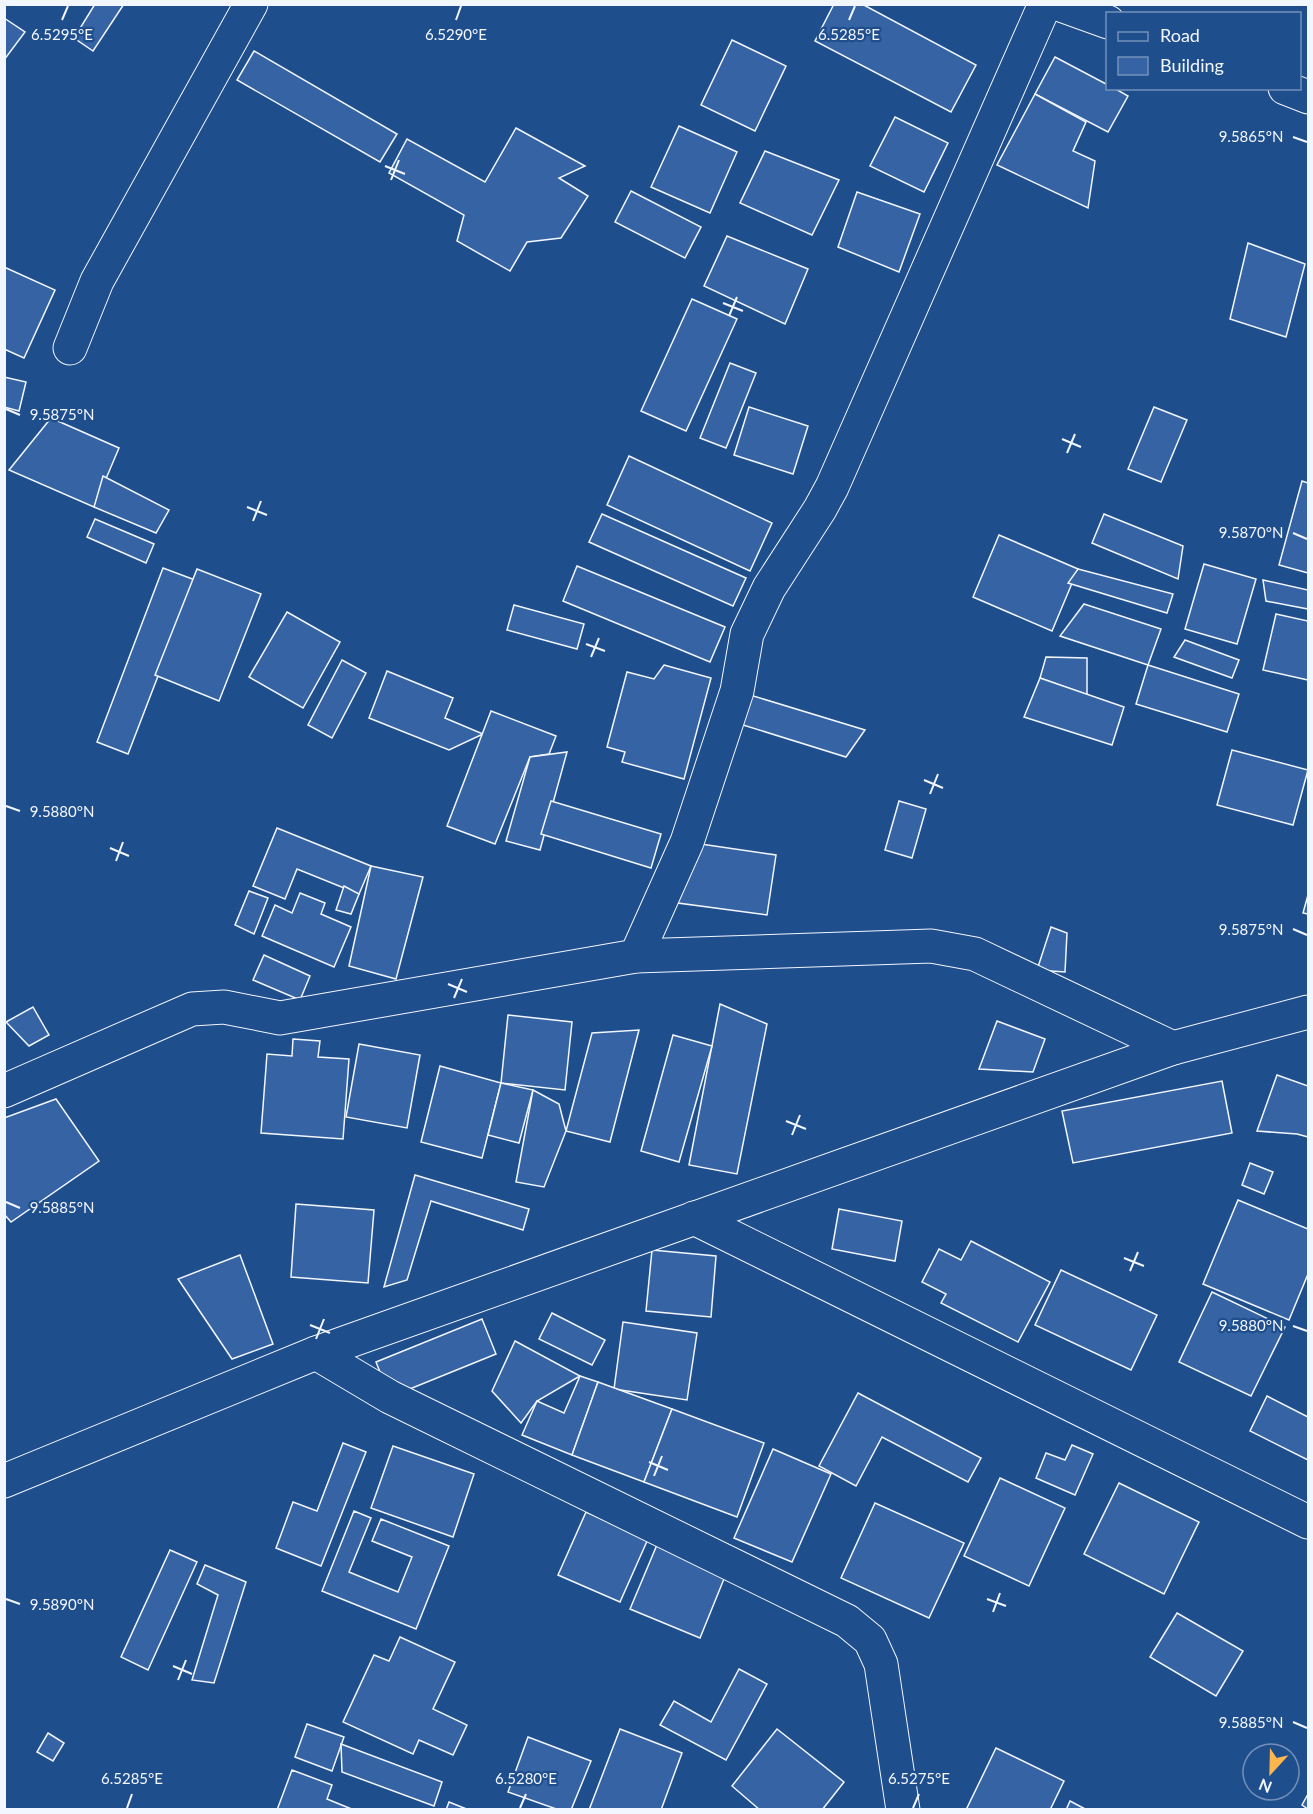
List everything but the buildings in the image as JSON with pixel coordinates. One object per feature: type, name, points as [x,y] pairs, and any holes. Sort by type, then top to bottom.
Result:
[{"type":"street","points":[[70,348],[97,281],[251,4]]},
{"type":"street","points":[[636,956],[687,842],[737,690],[747,634],[769,588],[832,487],[1045,4]]},
{"type":"street","points":[[1058,4],[1106,21]]},
{"type":"street","points":[[1290,90],[1308,98]]},
{"type":"street","points":[[4,1091],[192,1009],[224,1007],[280,1018],[636,956],[931,946],[975,954],[1173,1048]]},
{"type":"street","points":[[4,1481],[316,1353],[1173,1048],[1308,1012]]},
{"type":"street","points":[[694,1218],[1308,1522]]},
{"type":"street","points":[[316,1353],[390,1397],[848,1621],[870,1640],[881,1664],[903,1809]]}]
